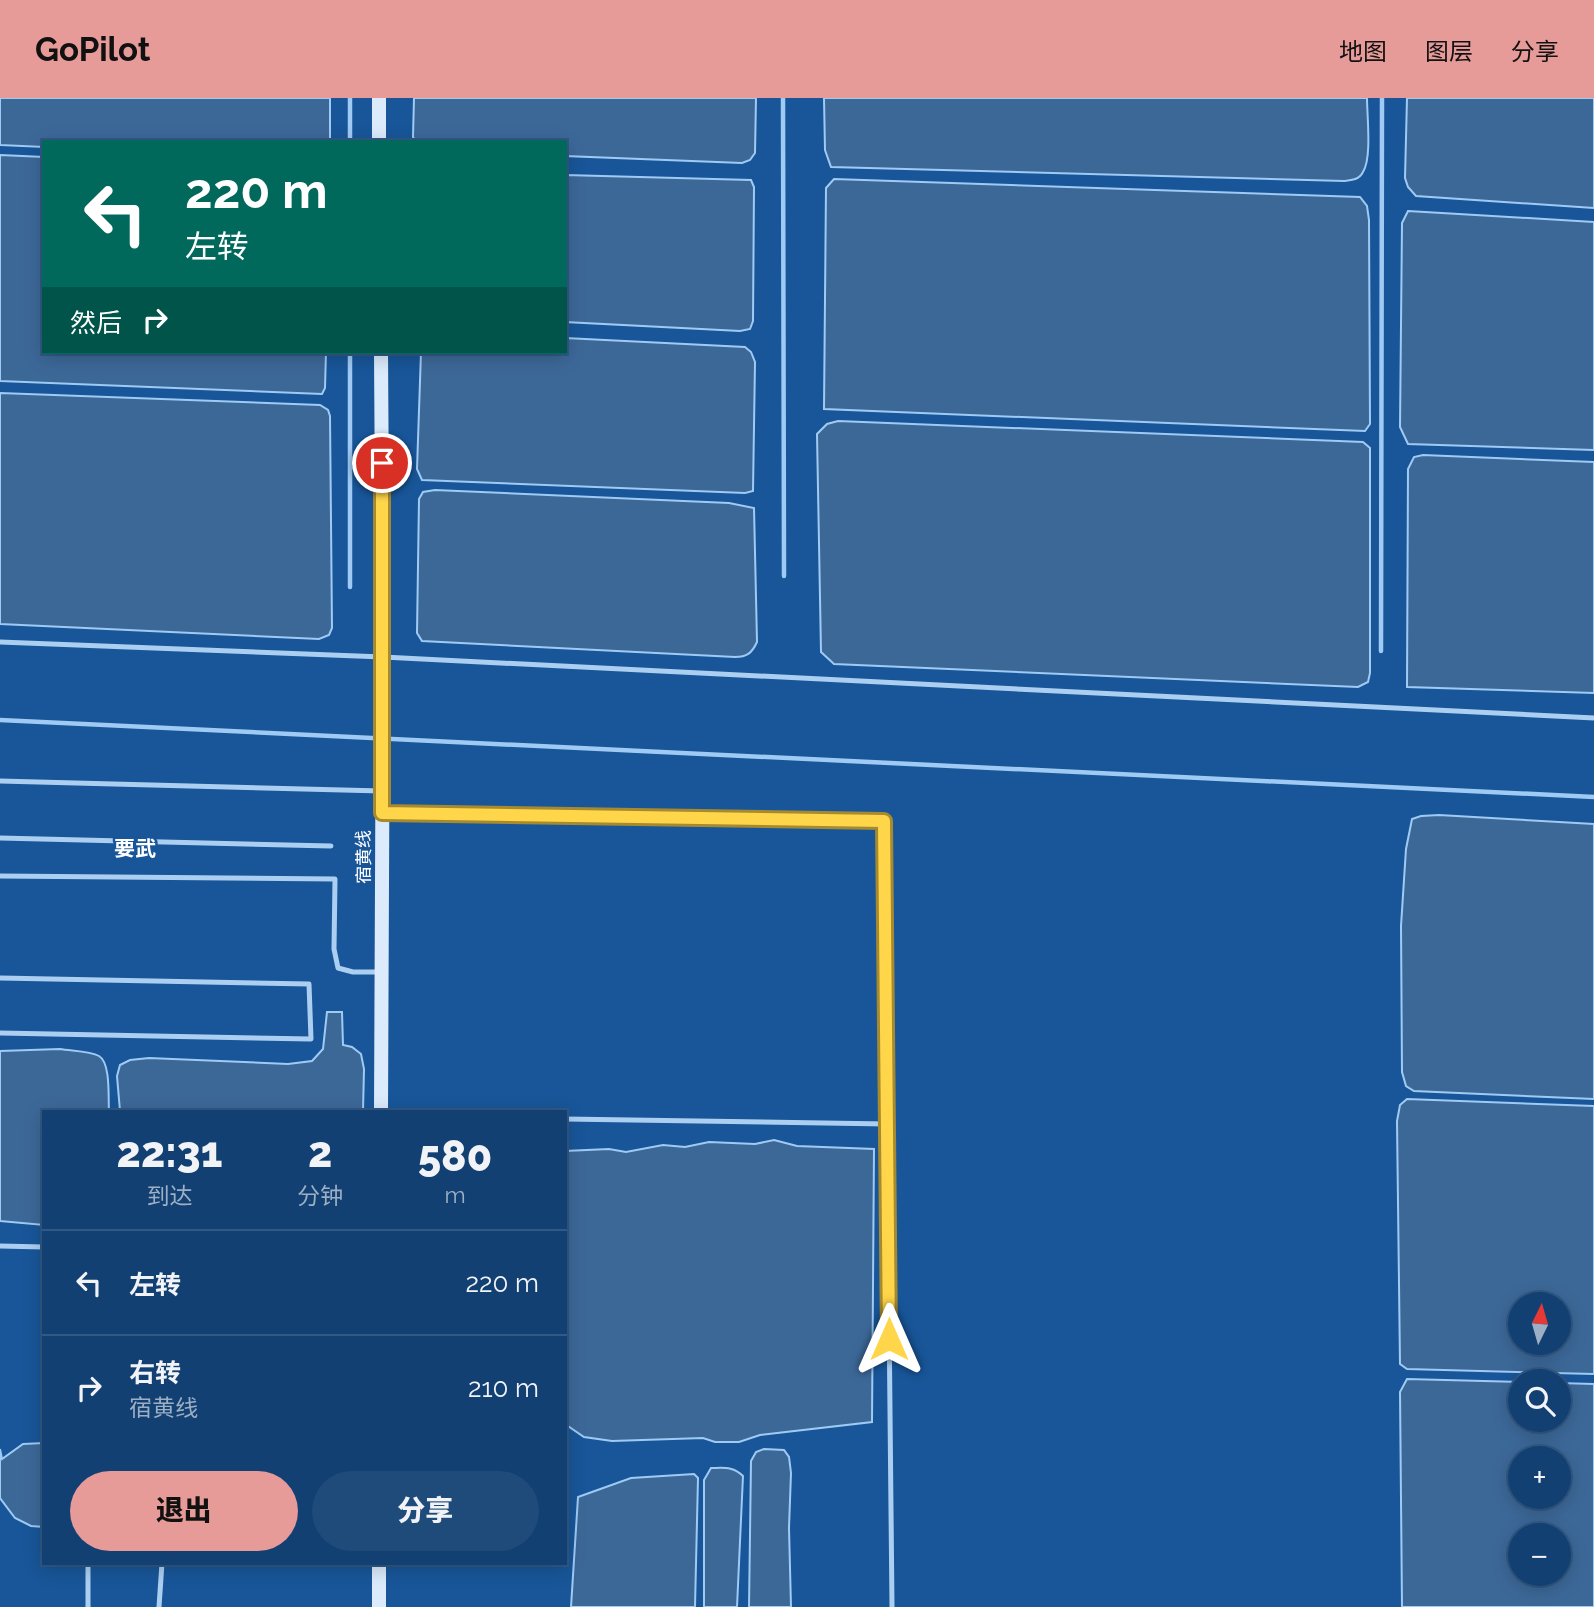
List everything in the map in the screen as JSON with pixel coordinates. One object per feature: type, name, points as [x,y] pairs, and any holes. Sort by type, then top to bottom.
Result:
[{"type":"main road","points":[[379,98],[379,140]]},
{"type":"main road","name":"宿黄线","points":[[381,354],[381,1110]]},
{"type":"main road","points":[[379,1565],[379,1607]]},
{"type":"lane","points":[[0,642],[383,657],[1594,718]]},
{"type":"lane","points":[[0,781],[382,791]]},
{"type":"lane","points":[[382,813],[884,821],[892,1607]]},
{"type":"lane","points":[[0,838],[331,846]]},
{"type":"lane","points":[[0,876],[335,879],[334,949],[338,968],[353,972],[382,972]]},
{"type":"lane","points":[[0,978],[309,984],[311,1039],[0,1033]]},
{"type":"lane","points":[[567,1119],[887,1124]]},
{"type":"lane","points":[[0,1246],[42,1247]]},
{"type":"lane","points":[[88,1565],[88,1607]]},
{"type":"lane","points":[[159,1607],[162,1565]]},
{"type":"water","points":[[0,98],[330,98],[330,140],[42,140],[42,147],[0,145]]},
{"type":"water","points":[[414,98],[756,98],[755,153],[750,160],[742,163],[567,156],[567,140],[415,140]]},
{"type":"water","points":[[824,98],[1367,98],[1366,166],[1359,177],[1344,181],[831,167],[825,150]]},
{"type":"water","points":[[1407,98],[1594,98],[1594,208],[1416,196],[1408,187],[1405,178]]},
{"type":"water","points":[[0,155],[42,157],[42,354],[326,354],[325,388],[322,394],[0,381]]},
{"type":"water","points":[[567,175],[751,180],[754,187],[753,321],[750,329],[740,331],[567,322]]},
{"type":"water","points":[[834,179],[1360,197],[1367,206],[1369,220],[1370,424],[1365,431],[824,409],[826,188]]},
{"type":"water","points":[[1408,211],[1594,222],[1594,450],[1408,444],[1400,427],[1402,223]]},
{"type":"water","points":[[567,338],[745,347],[751,352],[755,362],[753,491],[745,493],[422,480],[417,469],[421,354],[567,354]]},
{"type":"water","points":[[0,393],[320,405],[328,410],[332,628],[329,635],[319,639],[0,624]]},
{"type":"water","points":[[838,421],[1363,442],[1370,448],[1368,682],[1358,687],[834,664],[821,652],[817,434],[827,424]]},
{"type":"water","points":[[1423,455],[1594,462],[1594,693],[1407,687],[1408,469],[1414,457]]},
{"type":"water","points":[[435,490],[729,503],[754,508],[757,642],[749,654],[735,657],[422,641],[417,633],[419,499],[423,492]]},
{"type":"water","points":[[1439,815],[1594,824],[1594,1099],[1414,1091],[1406,1086],[1402,1072],[1401,926],[1406,849],[1412,819]]},
{"type":"water","points":[[327,1012],[342,1012],[343,1045],[352,1047],[361,1054],[364,1069],[363,1110],[120,1110],[117,1076],[120,1065],[130,1060],[149,1058],[288,1064],[312,1061],[323,1049]]},
{"type":"water","points":[[60,1049],[91,1053],[103,1060],[107,1073],[109,1110],[42,1110],[42,1225],[0,1221],[0,1051]]},
{"type":"water","points":[[1407,1099],[1594,1106],[1594,1374],[1571,1373],[1571,1369],[1508,1369],[1508,1372],[1407,1369],[1400,1364],[1397,1121],[1400,1105]]},
{"type":"water","points":[[774,1140],[797,1146],[874,1149],[872,1422],[760,1435],[739,1442],[715,1442],[703,1438],[612,1441],[584,1437],[567,1425],[567,1151],[609,1149],[626,1152],[663,1145],[685,1147],[709,1142],[755,1144]]},
{"type":"water","points":[[1407,1379],[1508,1382],[1508,1432],[1571,1432],[1571,1383],[1594,1384],[1594,1607],[1402,1607],[1400,1392]]},
{"type":"water","points":[[42,1443],[42,1527],[31,1526],[15,1518],[0,1498],[0,1449],[2,1459],[23,1444]]},
{"type":"water","points":[[764,1449],[784,1450],[789,1457],[791,1607],[749,1607],[751,1461],[756,1452]]},
{"type":"water","points":[[711,1468],[732,1469],[743,1476],[737,1607],[704,1607],[704,1480]]},
{"type":"water","points":[[694,1474],[698,1478],[695,1607],[571,1607],[578,1497],[631,1478]]},
{"type":"waterway","points":[[350,98],[350,140]]},
{"type":"waterway","points":[[783,98],[784,576]]},
{"type":"waterway","points":[[1381,651],[1382,98]]},
{"type":"waterway","points":[[350,354],[350,587]]},
{"type":"waterway","points":[[0,720],[1594,797]]},
{"type":"district","name":"要武","points":[[135,848]]},
{"type":"route","points":[[382,463],[382,813],[884,821],[889,1339]]}]
